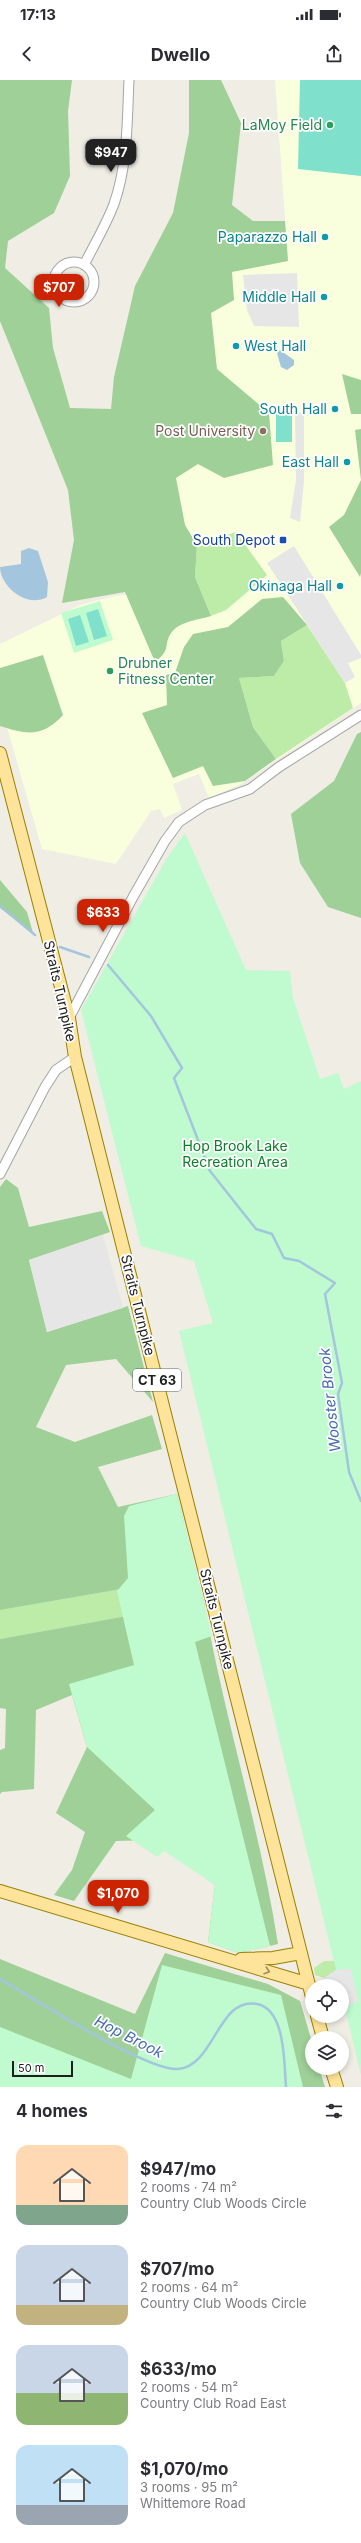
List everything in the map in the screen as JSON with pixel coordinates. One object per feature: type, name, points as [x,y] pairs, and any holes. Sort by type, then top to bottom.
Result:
[{"type":"main road","name":"Straits Turnpike","points":[[0,753],[69,1018],[75,1057],[308,1979]]},
{"type":"main road","points":[[0,1891],[305,1983]]},
{"type":"main road","points":[[230,1959],[273,1958],[301,1953]]},
{"type":"main road","points":[[334,2075],[337,2087]]},
{"type":"street","points":[[84,265],[110,214],[121,179],[125,150],[129,80]]},
{"type":"street","points":[[71,262],[84,265],[92,274],[94,281],[90,293],[86,298],[74,302],[61,297],[54,286],[56,274],[65,264],[71,262]]},
{"type":"street","points":[[69,1018],[167,837],[189,814],[211,802],[250,789],[279,767],[361,715]]},
{"type":"street","points":[[0,1174],[45,1087],[56,1070],[75,1057]]},
{"type":"shaded area","name":"Post University","points":[[275,80],[361,80],[361,703],[241,784],[209,798],[199,774],[173,784],[182,810],[164,818],[160,809],[151,811],[116,864],[42,849],[0,703],[0,644],[80,605],[115,596],[152,592],[201,270],[288,261]]},
{"type":"shaded area","name":"LaMoy Field","points":[[300,80],[361,80],[361,176],[298,169]]},
{"type":"shaded area","points":[[297,273],[299,327],[254,326],[247,310],[243,275]]},
{"type":"shaded area","points":[[280,350],[294,360],[294,365],[287,370],[281,367],[277,353]]},
{"type":"shaded area","points":[[295,413],[304,413],[304,481],[300,522],[290,518],[296,480]]},
{"type":"shaded area","points":[[276,414],[292,414],[292,442],[276,442]]},
{"type":"shaded area","points":[[294,546],[361,655],[361,658],[348,663],[355,677],[345,683],[267,563]]},
{"type":"shaded area","points":[[29,548],[38,551],[48,582],[47,597],[39,600],[23,598],[16,594],[1,574],[0,567],[21,564],[21,551]]},
{"type":"shaded area","points":[[98,609],[107,636],[94,640],[86,613]]},
{"type":"shaded area","points":[[80,615],[89,642],[76,646],[68,619]]},
{"type":"shaded area","points":[[103,1235],[123,1308],[47,1332],[29,1260]]},
{"type":"shaded area","points":[[338,1969],[351,1969],[358,2001],[349,2005],[349,1979],[324,1978]]},
{"type":"green space","points":[[0,80],[72,80],[68,111],[70,176],[54,213],[8,241],[5,268],[49,308],[53,348],[70,408],[111,409],[114,377],[135,286],[173,213],[189,133],[189,80],[221,80],[241,123],[232,205],[253,221],[285,221],[288,261],[232,272],[234,300],[211,313],[217,369],[269,413],[273,465],[224,478],[198,464],[176,478],[185,525],[197,545],[195,577],[211,616],[184,623],[175,629],[169,637],[164,654],[155,662],[125,592],[62,603],[74,540],[68,490],[0,321]]},
{"type":"green space","points":[[342,374],[361,380],[361,414],[351,414]]},
{"type":"green space","points":[[361,429],[361,480],[355,430]]},
{"type":"green space","points":[[361,480],[360,577],[329,527],[344,515]]},
{"type":"green space","points":[[236,532],[267,575],[226,610],[211,616],[195,577],[197,545]]},
{"type":"green space","points":[[283,597],[307,625],[281,641],[284,661],[274,676],[239,678],[253,727],[276,759],[245,781],[213,786],[203,766],[173,778],[142,713],[167,705],[166,675],[175,673],[184,647],[193,634],[228,627],[262,599]]},
{"type":"green space","points":[[100,601],[113,640],[74,653],[61,613]]},
{"type":"green space","points":[[307,625],[345,683],[353,708],[276,759],[253,727],[239,678],[274,676],[284,661],[281,641]]},
{"type":"green space","points":[[43,655],[63,715],[56,722],[41,731],[18,731],[0,726],[0,668]]},
{"type":"green space","points":[[361,732],[361,918],[328,907],[300,863],[291,814],[334,781],[357,734]]},
{"type":"green space","name":"Hop Brook Lake Recreation Area","points":[[185,833],[246,970],[290,971],[293,998],[320,1079],[338,1073],[344,1089],[361,1081],[361,2075],[348,2023],[349,1979],[338,1979],[179,1331],[213,1323],[194,1261],[141,1246],[81,1010],[167,858]]},
{"type":"green space","points":[[0,880],[27,912],[33,933],[0,908]]},
{"type":"green space","points":[[6,1179],[18,1188],[29,1227],[102,1211],[110,1232],[29,1260],[47,1332],[128,1306],[153,1402],[116,1359],[66,1365],[36,1427],[75,1442],[152,1415],[162,1449],[98,1467],[118,1507],[177,1494],[197,1576],[0,1610],[0,1187]]},
{"type":"green space","points":[[177,1494],[212,1636],[195,1642],[270,1946],[239,1953],[208,1942],[215,1885],[164,1851],[157,1857],[126,1836],[155,1810],[87,1747],[69,1684],[134,1665],[117,1591],[128,1578],[124,1516],[129,1506]]},
{"type":"green space","points":[[197,1576],[204,1602],[0,1639],[0,1610]]},
{"type":"green space","points":[[204,1602],[221,1688],[262,1858],[278,1944],[239,1953],[208,1942],[215,1885],[152,1840],[116,1841],[74,1901],[54,1895],[72,1870],[85,1832],[56,1813],[87,1747],[72,1695],[36,1710],[34,1789],[2,1792],[0,1794],[0,1750],[5,1748],[6,1709],[0,1708],[0,1639]]},
{"type":"green space","points":[[165,1953],[268,1984],[300,2001],[305,2023],[306,2023],[309,2031],[305,2031],[305,2075],[321,2075],[325,2087],[0,2087],[0,1959],[135,2014]]},
{"type":"green space","points":[[324,1961],[338,1961],[338,1969],[324,1978],[315,1975],[314,1968]]},
{"type":"green space","points":[[162,1965],[281,1995],[303,2087],[0,2087],[0,2027],[131,2079]]},
{"type":"waterway","name":"Wooster Brook","points":[[0,906],[35,935]]},
{"type":"waterway","name":"Wooster Brook","points":[[60,947],[89,957]]},
{"type":"waterway","name":"Wooster Brook","points":[[108,965],[151,1016],[182,1068],[174,1078],[210,1171],[256,1229],[272,1234],[284,1258],[299,1261],[335,1283],[325,1294],[342,1383],[338,1394],[349,1472],[361,1501]]},
{"type":"waterway","name":"Hop Brook","points":[[0,1979],[89,2032],[116,2046],[141,2058],[163,2066],[178,2069],[190,2065],[200,2056],[233,2010],[244,2004],[257,2004],[266,2008],[273,2016],[278,2027],[284,2052],[286,2087]]},
{"type":"place","name":"LaMoy Field","points":[[330,125]]},
{"type":"place","name":"Paparazzo Hall","points":[[325,237]]},
{"type":"place","name":"Middle Hall","points":[[324,297]]},
{"type":"place","name":"West Hall","points":[[236,346]]},
{"type":"place","name":"South Hall","points":[[335,409]]},
{"type":"place","name":"Post University","points":[[263,431]]},
{"type":"place","name":"East Hall","points":[[347,462]]},
{"type":"place","name":"South Depot","points":[[283,540]]},
{"type":"place","name":"Okinaga Hall","points":[[340,586]]},
{"type":"place","name":"Drubner Fitness Center","points":[[110,671]]}]
